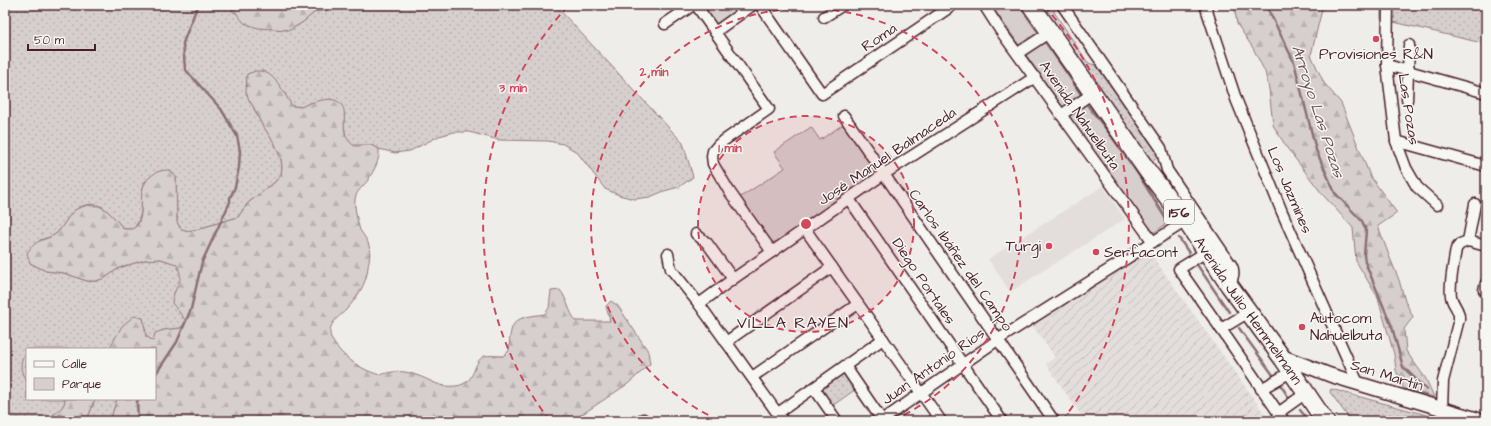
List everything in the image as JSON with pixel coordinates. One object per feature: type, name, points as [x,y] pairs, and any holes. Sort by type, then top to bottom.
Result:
[{"type":"highway","name":"Avenida Julio Hemmelmann","points":[[1031,5],[1149,173],[1186,221],[1206,252],[1325,421]]},
{"type":"street","points":[[665,24],[692,5]]},
{"type":"street","points":[[696,5],[769,109],[719,144],[713,151],[712,160],[729,192],[772,252]]},
{"type":"street","points":[[715,32],[753,5]]},
{"type":"street","name":"Roma","points":[[760,5],[822,94],[953,5]]},
{"type":"street","points":[[824,17],[843,5]]},
{"type":"street","name":"Avenida Nahuelbuta","points":[[984,5],[1153,242]]},
{"type":"street","points":[[1062,5],[1161,148],[1166,170],[1234,269],[1233,277],[1229,285]]},
{"type":"street","name":"Los Jazmines","points":[[1205,5],[1236,99],[1282,212],[1358,383]]},
{"type":"street","name":"Las Pozas","points":[[1388,5],[1387,64],[1396,141],[1406,168],[1417,187],[1437,205]]},
{"type":"street","points":[[1018,54],[1050,32]]},
{"type":"street","points":[[1407,100],[1408,44]]},
{"type":"street","points":[[1387,64],[1486,93]]},
{"type":"street","name":"José Manuel Balmaceda","points":[[699,304],[884,174],[1035,77]]},
{"type":"street","points":[[1061,115],[1093,94]]},
{"type":"street","name":"Carlos Ibáñez del Campo","points":[[844,116],[1054,421]]},
{"type":"street","points":[[1396,141],[1486,166]]},
{"type":"street","name":"Diego Portales","points":[[849,199],[1002,421]]},
{"type":"street","points":[[1468,241],[1475,204]]},
{"type":"street","name":"Juan Antonio Ríos","points":[[881,421],[999,340],[1186,221]]},
{"type":"street","points":[[805,229],[941,421]]},
{"type":"street","points":[[696,234],[707,243],[733,279]]},
{"type":"street","points":[[1442,408],[1443,381],[1459,319],[1458,309],[1453,303],[1451,295],[1456,249],[1460,244],[1468,241],[1486,246]]},
{"type":"street","points":[[1206,252],[1179,270],[1281,417],[1306,393]]},
{"type":"street","points":[[668,254],[671,269],[699,304],[780,417],[814,388],[883,339]]},
{"type":"street","points":[[726,342],[832,267]]},
{"type":"street","points":[[752,378],[858,304]]},
{"type":"street","points":[[1221,330],[1249,312]]},
{"type":"street","name":"San Martín","points":[[1287,366],[1286,358],[1330,375],[1483,421]]},
{"type":"street","points":[[845,366],[881,421]]},
{"type":"street","points":[[1261,389],[1287,366]]},
{"type":"street","points":[[814,388],[837,421]]},
{"type":"shaded area","points":[[1103,186],[1125,219],[1010,292],[988,259]]},
{"type":"shaded area","points":[[1148,250],[1266,416],[1258,421],[1085,421],[1046,364],[1055,357],[1032,325]]},
{"type":"green space","points":[[5,5],[230,5],[233,12],[274,29],[290,30],[315,12],[350,5],[555,5],[683,143],[693,177],[679,187],[650,197],[634,199],[605,189],[577,152],[563,144],[548,141],[499,140],[469,132],[454,132],[439,136],[410,151],[395,153],[379,149],[371,145],[353,146],[348,140],[344,128],[344,120],[309,103],[302,107],[292,106],[279,85],[249,100],[261,123],[275,144],[281,159],[281,175],[275,182],[248,203],[238,217],[189,231],[181,229],[177,222],[176,177],[145,181],[142,194],[141,212],[137,224],[133,229],[124,229],[108,211],[92,204],[79,207],[70,215],[57,233],[40,240],[30,263],[46,271],[64,273],[87,281],[96,281],[105,278],[119,268],[144,260],[161,259],[177,264],[181,272],[181,280],[173,295],[186,321],[181,328],[164,330],[153,341],[146,336],[143,318],[114,342],[110,348],[26,348],[26,354],[22,359],[24,376],[26,380],[26,400],[65,400],[65,402],[61,409],[52,416],[56,421],[5,421]]},
{"type":"green space","points":[[230,5],[350,5],[315,12],[290,30],[258,28],[244,23]]},
{"type":"green space","points":[[701,5],[750,5],[716,28]]},
{"type":"green space","points":[[991,5],[1018,5],[1170,221],[1152,234]]},
{"type":"green space","points":[[1041,5],[1055,5],[1054,12],[1086,60],[1097,66],[1155,148],[1157,156],[1152,162]]},
{"type":"green space","points":[[1234,5],[1323,5],[1311,55],[1324,83],[1341,103],[1370,176],[1397,213],[1378,226],[1399,280],[1405,301],[1413,317],[1404,329],[1406,351],[1426,379],[1434,397],[1404,389],[1396,370],[1394,354],[1378,298],[1356,261],[1353,228],[1323,195],[1287,148],[1273,125],[1269,89],[1265,72],[1253,48],[1237,24]]},
{"type":"green space","points":[[1381,5],[1486,5],[1486,44],[1381,19]]},
{"type":"green space","points":[[262,71],[270,75],[281,87],[292,106],[301,107],[310,103],[330,99],[337,101],[343,107],[344,128],[348,140],[353,145],[371,145],[379,149],[379,158],[374,169],[368,180],[355,197],[359,227],[368,242],[370,249],[366,279],[358,295],[334,322],[330,331],[334,343],[350,360],[364,369],[380,375],[393,372],[402,372],[411,373],[444,386],[456,386],[463,384],[468,381],[478,362],[485,356],[503,356],[509,351],[511,332],[516,322],[526,317],[545,314],[549,308],[551,291],[560,290],[576,321],[610,321],[606,306],[611,301],[618,306],[648,351],[650,364],[629,383],[572,421],[110,421],[117,400],[156,400],[156,348],[110,348],[122,326],[134,316],[143,318],[146,336],[153,341],[155,333],[164,330],[181,328],[186,321],[172,303],[180,279],[179,270],[176,264],[161,259],[144,260],[119,268],[105,278],[96,281],[87,281],[64,273],[46,271],[30,263],[27,253],[34,244],[57,233],[75,210],[89,205],[95,205],[106,210],[124,229],[133,229],[139,222],[141,216],[143,187],[152,175],[162,171],[170,170],[176,177],[177,222],[181,229],[189,231],[238,217],[248,203],[275,182],[281,175],[282,167],[281,159],[275,144],[261,123],[249,100],[246,92],[247,74]]},
{"type":"green space","points":[[845,123],[875,169],[875,175],[778,242],[772,242],[739,198],[785,168],[774,152],[811,127],[820,140]]},
{"type":"green space","points":[[26,354],[26,380],[21,367]]},
{"type":"green space","points":[[844,372],[856,389],[832,406],[819,388]]},
{"type":"green space","points":[[1331,389],[1441,419],[1441,421],[1351,421],[1330,392]]},
{"type":"green space","points":[[65,400],[95,400],[89,415],[84,421],[56,421],[52,416],[59,411]]},
{"type":"green space","points":[[95,400],[117,400],[110,421],[84,421],[89,415]]},
{"type":"waterway","points":[[156,374],[177,342],[191,309],[202,262],[230,202],[239,167],[240,151],[237,136],[221,109],[185,69],[183,43],[199,5]]},
{"type":"waterway","name":"Arroyo Las Pozas","points":[[1266,5],[1294,62],[1316,150],[1335,193],[1362,221],[1366,230],[1364,255],[1365,262],[1392,327],[1403,367],[1427,390]]},
{"type":"waterway","points":[[1052,50],[1080,93]]},
{"type":"waterway","points":[[1088,106],[1121,148]]},
{"type":"waterway","points":[[1134,167],[1166,219]]},
{"type":"waterway","points":[[1179,238],[1189,253]]},
{"type":"waterway","points":[[1198,266],[1229,312]]},
{"type":"waterway","points":[[1239,328],[1273,375]]},
{"type":"waterway","points":[[1280,384],[1289,398]]},
{"type":"waterway","points":[[138,400],[138,421]]},
{"type":"waterway","points":[[1300,410],[1309,421]]},
{"type":"place","name":"Provisiones R&N","points":[[1376,39]]},
{"type":"place","name":"Turgi","points":[[1049,246]]},
{"type":"place","name":"Serfacont","points":[[1096,252]]},
{"type":"place","name":"Autocom Nahuelbuta","points":[[1302,327]]},
{"type":"district","name":"VILLA RAYEN","points":[[793,322]]}]
